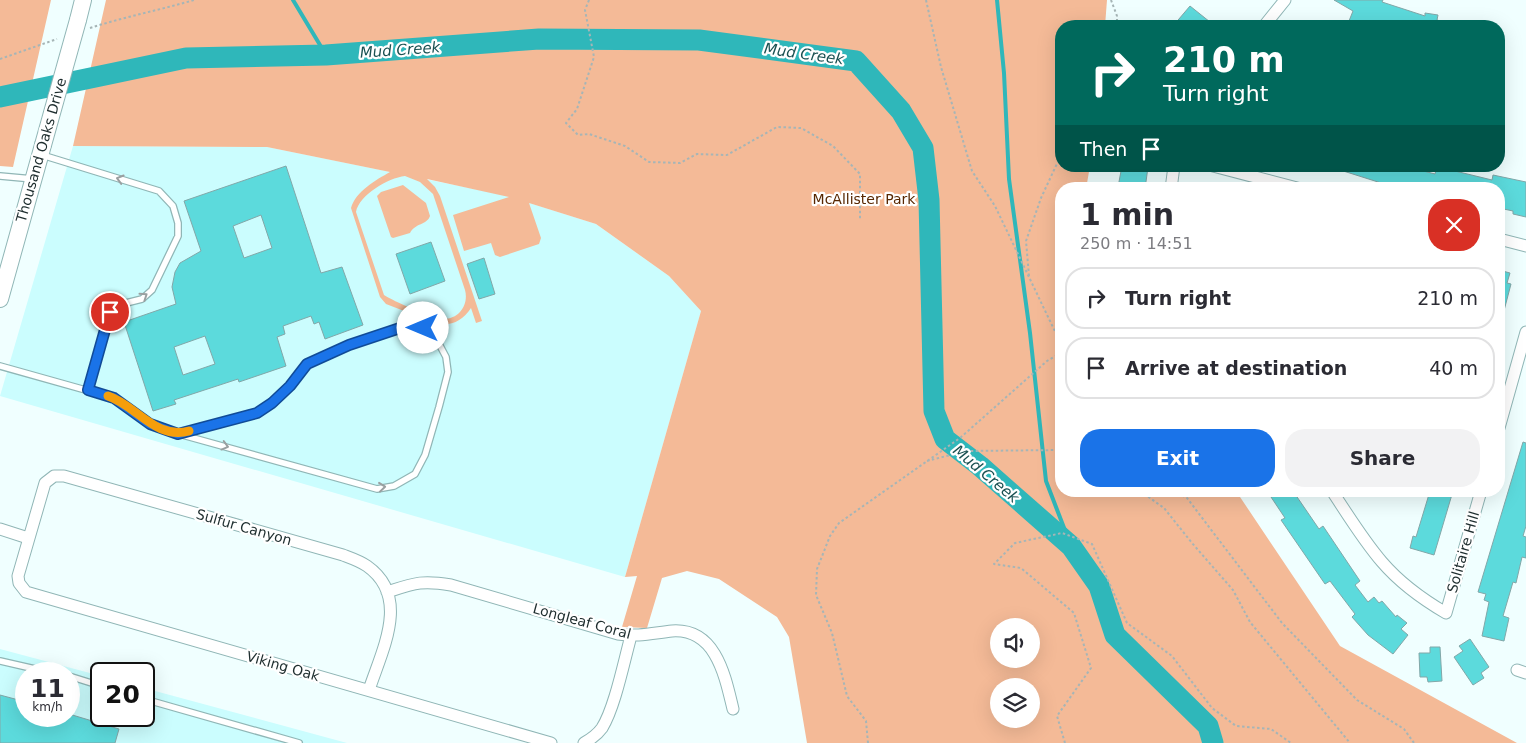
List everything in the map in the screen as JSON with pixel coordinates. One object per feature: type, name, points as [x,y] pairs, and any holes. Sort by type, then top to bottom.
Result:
[{"type":"main road","name":"Thousand Oaks Drive","points":[[0,299],[41,150],[81,25],[83,0]]},
{"type":"street","points":[[1269,20],[1285,0]]},
{"type":"street","points":[[1236,172],[1274,182]]},
{"type":"street","points":[[1505,241],[1526,246]]},
{"type":"street","points":[[1505,407],[1526,332]]},
{"type":"street","name":"Sulfur Canyon","points":[[18,583],[18,576],[28,538],[45,483],[50,478],[58,475],[343,555],[367,566],[381,578],[388,592],[392,613],[369,690]]},
{"type":"street","name":"Solitaire Hill","points":[[1336,497],[1381,561],[1398,580],[1414,593],[1446,613],[1478,497]]},
{"type":"street","points":[[0,529],[28,538]]},
{"type":"street","name":"Longleaf Coral","points":[[388,592],[413,584],[431,582],[451,585],[618,634],[631,636],[681,631],[698,638],[706,644],[720,662],[733,709]]},
{"type":"street","name":"Viking Oak","points":[[18,583],[26,592],[551,743]]},
{"type":"street","points":[[584,743],[593,738],[602,728],[610,710],[631,636]]},
{"type":"lane","points":[[41,150],[160,191],[173,206],[178,224],[178,236],[152,290],[142,299],[126,303],[110,312],[88,390]]},
{"type":"lane","points":[[0,176],[33,179]]},
{"type":"lane","points":[[0,366],[114,398],[150,424],[178,434],[377,489],[394,486],[415,474],[425,455],[448,372],[446,357],[438,340],[431,334],[423,328],[406,326],[349,345],[307,364],[290,386],[272,403],[257,413],[178,434]]},
{"type":"lane","points":[[0,661],[15,664]]},
{"type":"lane","points":[[155,702],[299,743]]},
{"type":"path","points":[[81,25],[139,16],[194,0]]},
{"type":"path","points":[[589,0],[585,10],[594,57],[577,109],[566,123],[578,136],[589,134],[625,146],[649,162],[680,162],[697,154],[727,155],[777,127],[801,128],[833,146],[860,174],[860,220]]},
{"type":"path","points":[[926,0],[941,67],[972,171],[995,206],[1055,332]]},
{"type":"path","points":[[1111,0],[1117,20]]},
{"type":"path","points":[[0,59],[65,37]]},
{"type":"path","points":[[1029,278],[1026,240],[1041,198],[1055,167]]},
{"type":"path","points":[[868,743],[866,721],[847,696],[832,633],[816,595],[817,570],[830,536],[839,523],[960,438],[1047,361],[1055,356]]},
{"type":"path","points":[[925,462],[966,451],[1055,450]]},
{"type":"path","points":[[1148,497],[1164,508],[1233,590],[1250,622],[1350,743]]},
{"type":"path","points":[[1185,497],[1282,623],[1357,700],[1404,729],[1414,743]]},
{"type":"path","points":[[1065,743],[1057,716],[1090,668],[1074,613],[1021,568],[994,564],[1015,544],[1062,533],[1092,544],[1127,623],[1172,656],[1212,708],[1236,726],[1271,729],[1291,743]]},
{"type":"shaded area","points":[[73,146],[267,147],[504,195],[596,224],[669,276],[701,311],[625,577],[0,396]]},
{"type":"shaded area","points":[[0,649],[49,662],[15,662],[15,727],[80,727],[80,670],[90,673],[90,727],[155,727],[155,691],[347,743],[0,743]]},
{"type":"green space","points":[[0,0],[51,0],[13,167],[0,166]]},
{"type":"green space","name":"McAllister Park","points":[[106,0],[1107,0],[1105,20],[1055,20],[1055,172],[1089,172],[1087,182],[1055,182],[1055,497],[1240,497],[1340,646],[1517,743],[807,743],[789,637],[777,617],[719,579],[687,571],[662,578],[647,628],[622,627],[637,576],[625,577],[701,311],[669,276],[596,224],[529,203],[541,238],[539,244],[500,257],[495,255],[491,243],[464,251],[453,215],[509,197],[427,179],[440,196],[482,321],[476,323],[471,308],[465,316],[453,323],[438,324],[386,304],[380,297],[351,208],[362,191],[390,172],[267,147],[73,146]],"holes":[[[405,176],[420,182],[433,194],[466,296],[464,306],[458,314],[448,319],[437,318],[384,295],[356,212],[363,199],[375,188],[398,177]]]},
{"type":"green space","points":[[403,185],[426,203],[430,216],[410,233],[393,238],[391,237],[377,196],[381,192]]},
{"type":"building","points":[[1334,0],[1383,0],[1382,2],[1425,16],[1425,13],[1438,15],[1437,20],[1349,20],[1353,11]]},
{"type":"building","points":[[1190,6],[1208,20],[1178,20]]},
{"type":"building","points":[[286,166],[321,273],[342,267],[363,325],[325,339],[319,322],[314,324],[311,316],[283,326],[285,334],[277,337],[286,366],[239,382],[238,379],[174,400],[176,404],[153,411],[124,322],[176,304],[172,287],[175,272],[180,263],[201,251],[184,201]],"holes":[[[261,215],[272,248],[244,258],[233,226]],[[205,336],[215,364],[183,375],[174,347]]]},
{"type":"building","points":[[1121,172],[1147,172],[1146,182],[1119,182]]},
{"type":"building","points":[[1346,172],[1427,172],[1435,174],[1436,172],[1459,172],[1492,180],[1493,175],[1526,182],[1526,217],[1513,214],[1513,211],[1505,209],[1505,182],[1378,182]]},
{"type":"building","points":[[431,242],[445,281],[410,294],[396,254]]},
{"type":"building","points":[[484,258],[495,294],[479,299],[467,264]]},
{"type":"building","points":[[1505,272],[1510,273],[1507,283],[1511,284],[1505,307]]},
{"type":"building","points":[[1523,442],[1526,443],[1526,526],[1523,536],[1526,537],[1526,558],[1522,557],[1516,583],[1513,582],[1503,616],[1509,618],[1504,641],[1482,636],[1489,602],[1484,600],[1486,594],[1478,592]]},
{"type":"building","points":[[1271,497],[1297,497],[1319,529],[1323,526],[1360,581],[1355,585],[1368,602],[1374,597],[1379,603],[1382,601],[1396,617],[1397,615],[1407,623],[1401,629],[1408,635],[1393,654],[1368,635],[1352,617],[1355,614],[1330,581],[1325,584],[1281,520],[1285,518]]},
{"type":"building","points":[[1428,497],[1451,497],[1434,555],[1410,548],[1413,536],[1416,537]]},
{"type":"building","points":[[1470,639],[1489,667],[1481,673],[1484,678],[1473,685],[1454,657],[1463,651],[1459,646]]},
{"type":"building","points":[[1430,647],[1440,647],[1442,681],[1428,682],[1427,677],[1420,677],[1419,653],[1430,653]]},
{"type":"building","points":[[0,695],[15,699],[15,727],[80,727],[80,717],[90,720],[90,727],[112,727],[119,729],[115,743],[0,743]]},
{"type":"waterway","points":[[293,0],[326,55]]},
{"type":"waterway","points":[[997,0],[1004,73],[1009,179],[1030,333],[1046,481],[1071,546]]},
{"type":"waterway","name":"Mud Creek","points":[[0,97],[186,58],[326,55],[539,39],[699,40],[856,61],[901,111],[923,148],[929,200],[934,411],[945,439],[980,466],[1071,546],[1099,586],[1115,635],[1208,726],[1213,743]]},
{"type":"slow traffic","points":[[108,396],[125,405],[150,424],[178,434],[189,431]]},
{"type":"route","points":[[110,312],[88,390],[114,398],[150,424],[178,434],[257,413],[272,403],[290,386],[307,364],[349,345],[406,326],[423,328]]}]
